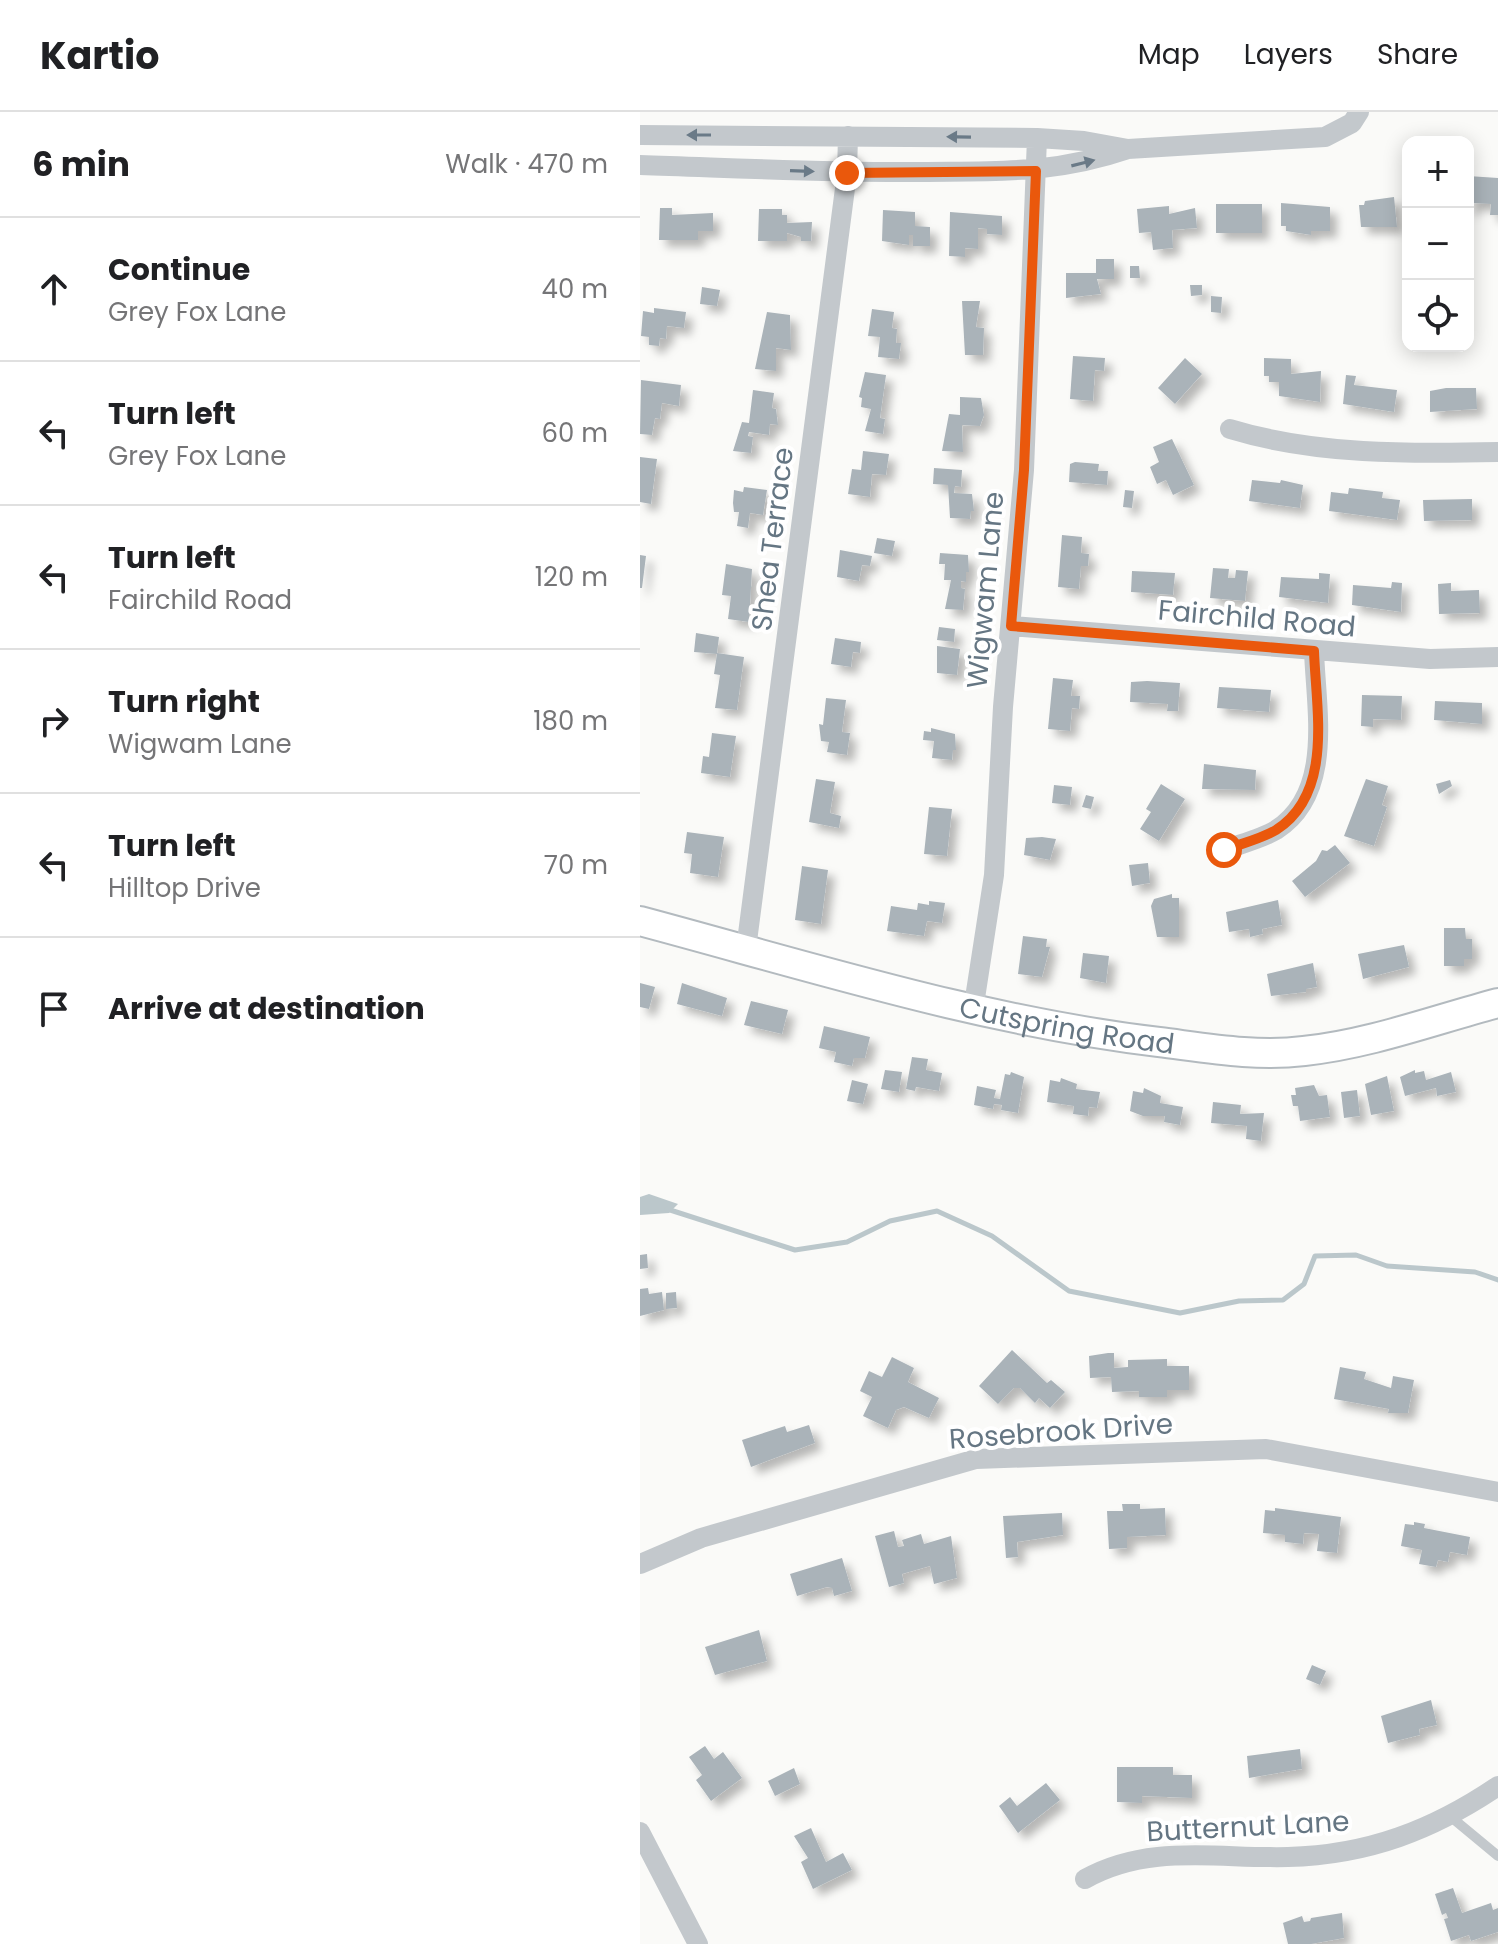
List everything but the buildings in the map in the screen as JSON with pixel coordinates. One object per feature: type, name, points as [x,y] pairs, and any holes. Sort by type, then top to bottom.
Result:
[{"type":"street","points":[[640,135],[1037,138],[1084,141],[1128,149],[1325,137],[1352,123],[1359,112]]},
{"type":"street","name":"Shea Terrace","points":[[746,949],[847,173],[848,136]]},
{"type":"street","name":"Wigwam Lane","points":[[973,1011],[994,875],[1000,748],[1024,470],[1037,138]]},
{"type":"street","points":[[640,165],[847,173],[1036,171],[1084,164],[1128,149]]},
{"type":"street","points":[[1230,429],[1266,440],[1408,454],[1498,452]]},
{"type":"street","name":"Fairchild Road","points":[[1011,626],[1430,659],[1498,657]]},
{"type":"street","points":[[1224,850],[1274,832],[1294,817],[1306,799],[1317,757],[1314,651]]},
{"type":"street","name":"Cutspring Road","points":[[640,921],[973,1011],[1097,1035],[1268,1053],[1349,1044],[1498,1003]]},
{"type":"street","name":"Rosebrook Drive","points":[[640,1564],[701,1538],[976,1459],[1266,1449],[1498,1492]]},
{"type":"street","name":"Butternut Lane","points":[[1085,1879],[1113,1863],[1147,1857],[1330,1855],[1415,1834],[1451,1817],[1498,1786]]},
{"type":"street","points":[[640,1832],[698,1944]]},
{"type":"lane","points":[[1451,1817],[1498,1856]]},
{"type":"shaded area","points":[[649,1194],[678,1204],[669,1213],[640,1215],[640,1197]]},
{"type":"waterway","points":[[667,1209],[795,1250],[847,1242],[890,1221],[937,1211],[992,1236],[1069,1291],[1180,1313],[1239,1301],[1283,1300],[1304,1284],[1315,1256],[1356,1255],[1387,1266],[1475,1272],[1498,1280]]},
{"type":"route","points":[[847,173],[1036,171],[1024,470],[1011,626],[1314,651],[1317,757],[1314,779],[1306,799],[1294,817],[1274,832],[1224,850]]}]
